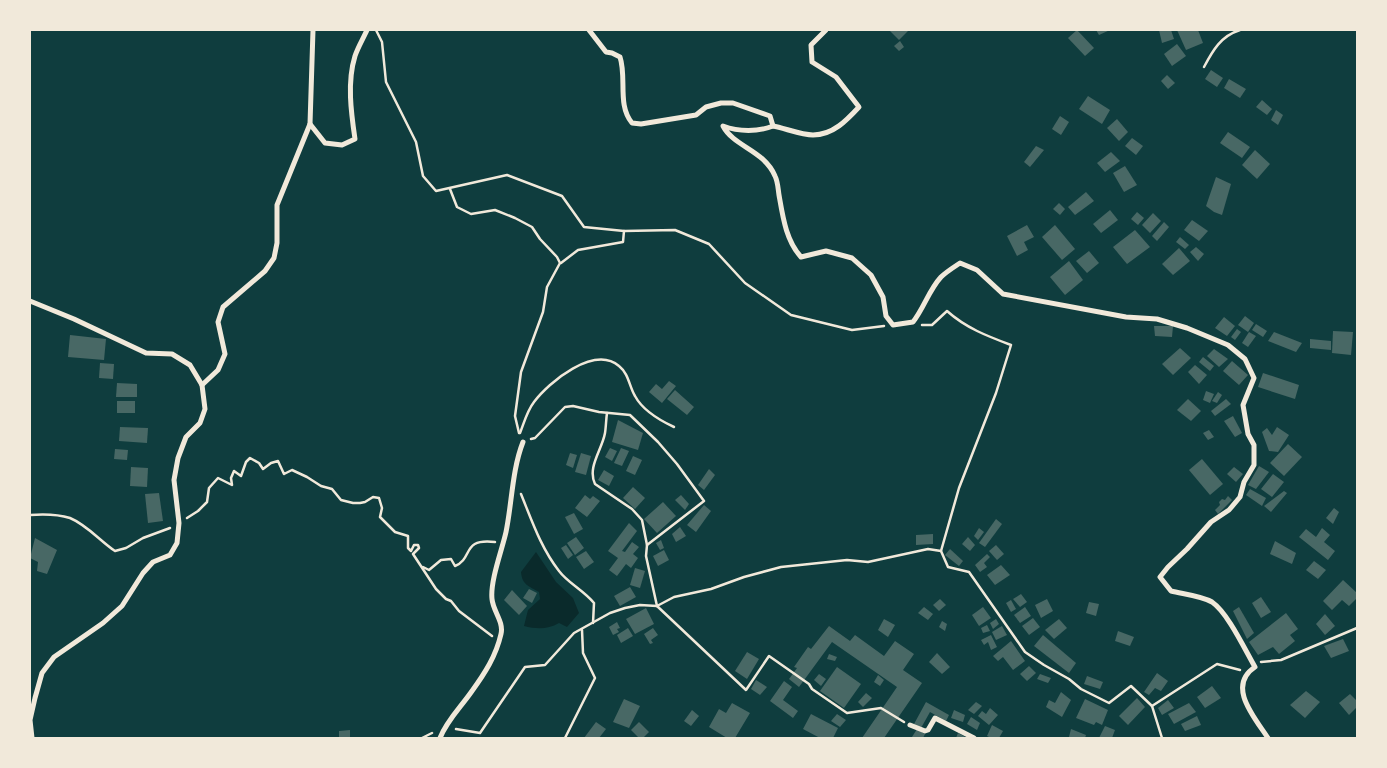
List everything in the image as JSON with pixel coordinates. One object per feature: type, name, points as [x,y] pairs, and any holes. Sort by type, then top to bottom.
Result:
[{"type":"street","points":[[202,385],[218,370],[225,354],[218,322],[223,307],[265,271],[274,258],[277,243],[277,205],[310,124],[313,30]]},
{"type":"street","points":[[310,124],[325,143],[342,145],[355,139],[351,107],[351,83],[355,56],[366,30]]},
{"type":"street","points":[[590,30],[606,52],[620,57],[622,64],[623,104],[626,117],[632,123],[641,124],[696,115],[706,107],[721,103],[733,103],[770,116],[773,126]]},
{"type":"street","points":[[826,30],[811,44],[812,62],[836,78],[859,107],[845,122],[832,130],[813,135],[773,126],[763,130],[733,130],[723,126],[727,134],[765,160],[776,177],[787,235],[801,257],[826,251],[852,258],[870,275],[883,296],[886,316],[893,325],[913,322],[921,313],[933,288],[942,277],[960,263],[977,270],[1004,294],[1126,317],[1157,319],[1228,344],[1245,359],[1254,378],[1243,405],[1254,445],[1254,464],[1244,482],[1240,497],[1229,510],[1211,522],[1187,549],[1168,566],[1160,577],[1171,591],[1187,594],[1212,603],[1228,620],[1255,667],[1247,672],[1241,689],[1249,709],[1268,738]]},
{"type":"street","points":[[30,301],[42,308],[74,319],[146,353],[172,354],[190,364],[202,385],[205,409],[200,423],[186,437],[178,458],[174,480],[179,523],[177,543],[170,555],[153,562],[143,573],[122,606],[103,623],[54,657],[42,673],[30,720],[32,738]]},
{"type":"street","points":[[440,738],[444,727],[472,691],[495,655],[502,631],[502,625],[497,617],[492,598],[515,481],[517,456],[523,442]]},
{"type":"street","points":[[910,725],[925,731],[928,730],[935,718],[974,738]]},
{"type":"path","points":[[376,30],[382,42],[386,82],[416,142],[423,176],[436,191],[506,175],[562,196],[584,226],[624,231],[675,230],[709,244],[745,283],[791,315],[852,330],[893,325]]},
{"type":"path","points":[[1204,67],[1214,47],[1234,32],[1240,30]]},
{"type":"path","points":[[450,189],[457,207],[471,214],[495,210],[532,227],[560,263]]},
{"type":"path","points":[[624,231],[623,242],[578,250],[560,263],[547,287],[543,312],[521,372],[515,416],[520,435],[526,417],[534,402],[551,384],[584,362],[595,360],[612,362],[620,366],[629,379],[634,396],[640,403],[660,420],[674,428]]},
{"type":"path","points":[[913,322],[921,325],[932,325],[947,311],[960,322],[979,333],[1011,345],[996,393],[959,488],[941,551],[948,567],[969,572],[1025,652],[1044,666],[1109,704],[1131,686],[1152,706],[1162,738]]},
{"type":"path","points":[[523,442],[535,438],[565,407],[573,406],[630,415],[658,442],[704,501],[647,545]]},
{"type":"path","points":[[607,412],[605,435],[593,468],[592,478],[595,484],[632,509],[642,520],[647,545],[646,556],[657,606],[746,690],[769,656],[847,713],[881,708],[910,725]]},
{"type":"path","points":[[30,515],[57,515],[70,519],[86,528],[115,551],[173,527],[198,511],[207,502],[209,488],[218,478],[232,485],[231,478],[234,471],[241,476],[246,462],[250,458],[259,463],[263,469],[271,463],[278,462],[284,474],[292,470],[321,486],[332,489],[341,500],[353,503],[365,502],[373,497],[379,498],[382,508],[380,517],[395,532],[408,536],[408,548],[411,551],[414,545],[418,545],[419,548],[413,554],[436,589],[446,599],[451,601],[459,611],[491,636],[498,635],[502,631]]},
{"type":"path","points":[[515,481],[544,550],[561,573],[585,592],[594,603],[593,623]]},
{"type":"path","points":[[422,566],[429,570],[441,560],[451,559],[456,566],[460,564],[470,546],[483,540],[498,542],[506,530]]},
{"type":"path","points":[[422,738],[444,727],[480,733],[525,666],[545,665],[574,633],[610,613],[640,605],[657,606],[674,597],[711,589],[744,577],[781,567],[847,560],[868,562],[928,549],[941,551]]},
{"type":"path","points":[[1152,706],[1218,664],[1240,670],[1252,662],[1281,660],[1357,628]]},
{"type":"path","points":[[565,738],[595,678],[583,653],[582,629]]},
{"type":"water","points":[[536,552],[556,582],[573,598],[579,613],[567,627],[559,623],[542,628],[524,626],[528,610],[540,599],[539,592],[524,582],[521,572]]},
{"type":"building","points":[[889,30],[909,30],[899,40]]},
{"type":"building","points":[[1077,30],[1094,48],[1085,56],[1068,38]]},
{"type":"building","points":[[1096,30],[1110,30],[1099,35]]},
{"type":"building","points":[[1159,30],[1171,30],[1174,39],[1162,43]]},
{"type":"building","points":[[1177,30],[1198,30],[1203,43],[1186,50]]},
{"type":"building","points":[[900,41],[904,47],[899,51],[894,46]]},
{"type":"building","points":[[1177,44],[1186,56],[1172,66],[1164,54]]},
{"type":"building","points":[[1211,70],[1223,78],[1217,87],[1205,79]]},
{"type":"building","points":[[1167,75],[1175,83],[1168,89],[1161,81]]},
{"type":"building","points":[[1229,79],[1246,89],[1240,98],[1224,88]]},
{"type":"building","points":[[1088,96],[1110,110],[1102,124],[1079,109]]},
{"type":"building","points":[[1262,100],[1272,109],[1267,115],[1256,107]]},
{"type":"building","points":[[1276,110],[1283,115],[1278,125],[1271,120]]},
{"type":"building","points":[[1060,116],[1069,122],[1061,135],[1052,129]]},
{"type":"building","points":[[1117,119],[1128,132],[1119,141],[1107,128]]},
{"type":"building","points":[[1228,132],[1250,147],[1242,158],[1220,143]]},
{"type":"building","points":[[1132,138],[1143,146],[1136,155],[1125,146]]},
{"type":"building","points":[[1036,146],[1044,150],[1030,167],[1024,162]]},
{"type":"building","points":[[1255,150],[1270,164],[1257,179],[1242,165]]},
{"type":"building","points":[[1111,152],[1120,161],[1105,172],[1097,163]]},
{"type":"building","points":[[1125,166],[1137,185],[1124,192],[1113,173]]},
{"type":"building","points":[[1216,177],[1231,184],[1222,215],[1206,206]]},
{"type":"building","points":[[1086,192],[1094,201],[1075,215],[1068,207]]},
{"type":"building","points":[[1059,203],[1065,209],[1060,215],[1053,209]]},
{"type":"building","points":[[1110,210],[1118,220],[1101,233],[1093,224]]},
{"type":"building","points":[[1137,212],[1144,218],[1138,225],[1131,219]]},
{"type":"building","points":[[1153,213],[1161,221],[1150,233],[1142,225]]},
{"type":"building","points":[[1192,220],[1208,231],[1199,241],[1184,230]]},
{"type":"building","points":[[1164,222],[1169,227],[1157,241],[1152,236]]},
{"type":"building","points":[[1027,225],[1034,237],[1024,242],[1028,250],[1017,256],[1007,236]]},
{"type":"building","points":[[1055,225],[1075,249],[1062,260],[1042,237]]},
{"type":"building","points":[[1135,230],[1150,247],[1127,264],[1113,247]]},
{"type":"building","points":[[1180,237],[1189,245],[1185,249],[1176,242]]},
{"type":"building","points":[[1196,247],[1204,254],[1198,261],[1190,252]]},
{"type":"building","points":[[1179,248],[1190,261],[1173,275],[1162,264]]},
{"type":"building","points":[[1089,251],[1099,263],[1087,273],[1076,261]]},
{"type":"building","points":[[1069,261],[1083,280],[1065,295],[1050,277]]},
{"type":"building","points":[[1245,316],[1254,323],[1248,332],[1238,325]]},
{"type":"building","points":[[1224,317],[1235,326],[1227,336],[1215,328]]},
{"type":"building","points":[[1256,324],[1267,331],[1263,337],[1252,330]]},
{"type":"building","points":[[1154,326],[1173,326],[1172,337],[1155,336]]},
{"type":"building","points":[[1237,329],[1241,332],[1235,340],[1231,337]]},
{"type":"building","points":[[1333,331],[1353,332],[1351,355],[1332,353]]},
{"type":"building","points":[[1249,332],[1256,336],[1248,347],[1242,343]]},
{"type":"building","points":[[1274,332],[1302,343],[1296,352],[1268,341]]},
{"type":"building","points":[[70,335],[106,339],[104,360],[68,357]]},
{"type":"building","points":[[1310,339],[1331,341],[1331,350],[1310,348]]},
{"type":"building","points":[[1180,348],[1191,358],[1173,375],[1162,364]]},
{"type":"building","points":[[1214,349],[1228,359],[1219,367],[1207,356]]},
{"type":"building","points":[[1203,357],[1214,366],[1210,371],[1199,362]]},
{"type":"building","points":[[1232,361],[1248,375],[1239,385],[1223,371]]},
{"type":"building","points":[[100,363],[114,364],[113,379],[99,378]]},
{"type":"building","points":[[1195,365],[1207,375],[1199,384],[1188,372]]},
{"type":"building","points":[[1263,373],[1299,385],[1295,399],[1258,387]]},
{"type":"building","points":[[669,381],[676,386],[662,403],[649,392],[656,384],[662,389]]},
{"type":"building","points":[[117,383],[137,384],[137,397],[116,397]]},
{"type":"building","points":[[675,390],[694,407],[687,415],[667,399]]},
{"type":"building","points":[[1206,391],[1214,394],[1210,403],[1203,400]]},
{"type":"building","points":[[1218,392],[1222,395],[1217,403],[1212,401]]},
{"type":"building","points":[[1188,399],[1201,411],[1191,421],[1177,410]]},
{"type":"building","points":[[1226,399],[1231,404],[1215,416],[1211,411]]},
{"type":"building","points":[[117,401],[135,401],[135,413],[117,413]]},
{"type":"building","points":[[1233,416],[1242,433],[1235,437],[1224,421]]},
{"type":"building","points":[[618,420],[643,433],[638,450],[612,442]]},
{"type":"building","points":[[120,427],[148,428],[147,443],[119,441]]},
{"type":"building","points":[[1277,427],[1289,435],[1278,452],[1269,451],[1262,432],[1267,428],[1272,435]]},
{"type":"building","points":[[1209,430],[1214,437],[1208,440],[1203,433]]},
{"type":"building","points":[[1288,444],[1302,457],[1284,476],[1270,463]]},
{"type":"building","points":[[610,448],[617,451],[612,461],[605,457]]},
{"type":"building","points":[[621,448],[629,451],[622,466],[614,463]]},
{"type":"building","points":[[115,449],[128,450],[127,460],[114,459]]},
{"type":"building","points":[[570,453],[577,455],[573,468],[566,465]]},
{"type":"building","points":[[581,453],[591,456],[586,475],[575,472]]},
{"type":"building","points":[[633,456],[642,460],[635,475],[626,471]]},
{"type":"building","points":[[1202,459],[1223,484],[1210,495],[1189,470]]},
{"type":"building","points":[[1259,466],[1269,472],[1256,489],[1248,485]]},
{"type":"building","points":[[131,467],[148,468],[147,487],[130,486]]},
{"type":"building","points":[[1234,467],[1243,474],[1236,482],[1227,474]]},
{"type":"building","points":[[709,469],[715,475],[704,490],[698,485]]},
{"type":"building","points":[[604,470],[614,476],[609,486],[598,480]]},
{"type":"building","points":[[1273,474],[1284,482],[1272,497],[1261,489]]},
{"type":"building","points":[[633,487],[645,498],[635,509],[623,498]]},
{"type":"building","points":[[1250,489],[1266,498],[1262,506],[1246,495]]},
{"type":"building","points":[[1284,491],[1287,493],[1271,512],[1264,506]]},
{"type":"building","points":[[159,493],[163,521],[148,523],[145,494]]},
{"type":"building","points":[[585,495],[590,499],[593,496],[600,501],[587,517],[575,508]]},
{"type":"building","points":[[681,495],[689,504],[685,510],[675,500]]},
{"type":"building","points":[[1228,496],[1232,500],[1218,514],[1215,510],[1220,505],[1219,502],[1222,499],[1225,500]]},
{"type":"building","points":[[663,502],[676,516],[657,533],[644,519]]},
{"type":"building","points":[[704,505],[711,511],[696,532],[687,525]]},
{"type":"building","points":[[1334,508],[1339,512],[1333,524],[1326,518]]},
{"type":"building","points":[[574,513],[583,529],[574,534],[565,517]]},
{"type":"building","points":[[996,519],[1002,524],[985,547],[979,543]]},
{"type":"building","points":[[629,523],[637,531],[622,551],[625,552],[632,542],[639,547],[633,554],[638,558],[631,568],[626,564],[617,576],[609,570],[618,558],[608,551]]},
{"type":"building","points":[[680,527],[686,536],[676,542],[672,534]]},
{"type":"building","points":[[979,528],[984,532],[978,540],[974,536]]},
{"type":"building","points":[[1322,528],[1330,535],[1324,542],[1335,551],[1328,560],[1299,537],[1306,529],[1316,537]]},
{"type":"building","points":[[933,534],[933,544],[916,545],[916,535]]},
{"type":"building","points":[[576,537],[584,548],[575,555],[567,543]]},
{"type":"building","points":[[968,537],[975,545],[970,551],[962,544]]},
{"type":"building","points":[[35,538],[57,550],[47,574],[37,571],[38,562],[30,558]]},
{"type":"building","points":[[661,540],[664,548],[660,550],[656,543]]},
{"type":"building","points":[[1275,541],[1296,553],[1292,564],[1270,554]]},
{"type":"building","points":[[566,545],[573,555],[568,559],[561,548]]},
{"type":"building","points":[[996,545],[1004,554],[997,560],[989,551]]},
{"type":"building","points":[[950,549],[963,561],[959,566],[945,555]]},
{"type":"building","points":[[664,550],[669,560],[658,566],[653,556]]},
{"type":"building","points":[[586,551],[594,562],[584,569],[576,557]]},
{"type":"building","points":[[987,554],[990,557],[984,563],[987,567],[980,572],[975,565]]},
{"type":"building","points":[[1314,561],[1326,570],[1318,579],[1306,570]]},
{"type":"building","points":[[1001,565],[1010,575],[995,585],[987,575]]},
{"type":"building","points":[[635,568],[645,571],[640,588],[630,585]]},
{"type":"building","points":[[1343,580],[1357,593],[1357,598],[1349,606],[1342,600],[1332,610],[1323,601]]},
{"type":"building","points":[[630,587],[636,597],[620,606],[614,596]]},
{"type":"building","points":[[529,589],[537,593],[532,603],[523,598]]},
{"type":"building","points":[[512,590],[527,606],[519,615],[504,600]]},
{"type":"building","points":[[1021,594],[1027,602],[1020,607],[1013,599]]},
{"type":"building","points":[[1261,597],[1271,612],[1261,618],[1252,603]]},
{"type":"building","points":[[940,599],[946,605],[939,611],[933,605]]},
{"type":"building","points":[[1047,599],[1053,611],[1041,618],[1035,605]]},
{"type":"building","points":[[1011,600],[1016,609],[1011,612],[1006,603]]},
{"type":"building","points":[[1089,602],[1099,604],[1096,616],[1086,613]]},
{"type":"building","points":[[924,607],[933,614],[928,620],[918,613]]},
{"type":"building","points":[[983,607],[991,618],[979,626],[972,615]]},
{"type":"building","points":[[1025,607],[1031,616],[1020,623],[1014,615]]},
{"type":"building","points":[[1239,607],[1254,633],[1247,639],[1233,611]]},
{"type":"building","points":[[646,608],[654,624],[635,634],[626,619]]},
{"type":"building","points":[[1286,613],[1298,629],[1290,635],[1295,641],[1279,654],[1273,647],[1258,655],[1249,642]]},
{"type":"building","points":[[1325,614],[1335,626],[1325,635],[1316,624]]},
{"type":"building","points":[[1033,618],[1040,627],[1029,635],[1022,626]]},
{"type":"building","points":[[884,619],[895,625],[888,637],[878,630]]},
{"type":"building","points":[[996,619],[999,624],[993,629],[990,623]]},
{"type":"building","points":[[1059,619],[1067,628],[1054,639],[1045,630]]},
{"type":"building","points":[[942,621],[947,624],[945,631],[939,627]]},
{"type":"building","points":[[617,622],[620,628],[617,629],[619,632],[613,635],[609,627]]},
{"type":"building","points":[[987,625],[990,631],[983,633],[981,628]]},
{"type":"building","points":[[829,626],[850,641],[855,635],[884,656],[895,641],[914,654],[903,670],[922,683],[884,738],[862,738],[897,687],[832,642],[799,687],[789,679],[797,668],[794,667],[808,647],[811,649]]},
{"type":"building","points":[[1002,626],[1007,635],[996,640],[992,632]]},
{"type":"building","points":[[628,628],[633,636],[621,643],[617,635]]},
{"type":"building","points":[[653,628],[658,635],[651,640],[653,643],[650,644],[644,634]]},
{"type":"building","points":[[1118,631],[1134,637],[1130,646],[1115,641]]},
{"type":"building","points":[[991,635],[997,647],[991,650],[988,642],[984,645],[981,640]]},
{"type":"building","points":[[1043,635],[1076,663],[1069,673],[1034,646]]},
{"type":"building","points":[[1343,639],[1349,651],[1331,658],[1324,646]]},
{"type":"building","points":[[1011,641],[1025,661],[1013,670],[1003,657],[998,661],[993,656]]},
{"type":"building","points":[[747,652],[759,659],[747,679],[735,671]]},
{"type":"building","points":[[937,653],[950,667],[942,674],[929,662]]},
{"type":"building","points":[[829,654],[837,657],[835,661],[827,659]]},
{"type":"building","points":[[1029,666],[1036,673],[1027,681],[1020,674]]},
{"type":"building","points":[[837,667],[861,684],[844,708],[820,691]]},
{"type":"building","points":[[1157,673],[1168,681],[1161,691],[1155,688],[1149,695],[1144,692]]},
{"type":"building","points":[[819,674],[826,679],[821,686],[814,680]]},
{"type":"building","points":[[1040,674],[1051,678],[1048,683],[1037,679]]},
{"type":"building","points":[[878,675],[884,680],[880,686],[874,682]]},
{"type":"building","points":[[1087,676],[1103,682],[1100,689],[1084,684]]},
{"type":"building","points":[[756,680],[767,687],[760,695],[751,689]]},
{"type":"building","points":[[784,681],[792,687],[783,700],[798,711],[793,718],[770,701]]},
{"type":"building","points":[[1212,686],[1221,698],[1205,708],[1197,697]]},
{"type":"building","points":[[1306,691],[1320,702],[1305,718],[1290,705]]},
{"type":"building","points":[[1061,692],[1071,700],[1062,717],[1046,707],[1049,700],[1055,703]]},
{"type":"building","points":[[866,693],[872,698],[863,707],[858,702]]},
{"type":"building","points":[[1350,694],[1357,701],[1357,707],[1349,715],[1339,703]]},
{"type":"building","points":[[1137,698],[1145,707],[1128,725],[1119,716]]},
{"type":"building","points":[[624,699],[640,706],[629,728],[613,722]]},
{"type":"building","points":[[1085,699],[1108,710],[1102,725],[1096,722],[1094,725],[1076,718]]},
{"type":"building","points":[[1168,700],[1174,708],[1162,715],[1158,708]]},
{"type":"building","points":[[926,702],[949,715],[946,721],[930,712],[921,728],[914,724]]},
{"type":"building","points":[[976,702],[982,706],[974,714],[968,710]]},
{"type":"building","points":[[732,703],[750,713],[735,738],[727,738],[709,727],[719,709],[726,713]]},
{"type":"building","points":[[1189,703],[1196,712],[1174,724],[1168,714]]},
{"type":"building","points":[[990,708],[998,715],[989,725],[978,716],[982,711],[986,714]]},
{"type":"building","points":[[692,710],[699,716],[691,726],[684,721]]},
{"type":"building","points":[[954,710],[965,715],[963,722],[951,718]]},
{"type":"building","points":[[811,714],[838,728],[833,738],[820,738],[803,729]]},
{"type":"building","points":[[837,714],[846,720],[840,727],[831,721]]},
{"type":"building","points":[[1197,716],[1201,725],[1185,731],[1181,724]]},
{"type":"building","points":[[971,717],[980,723],[977,730],[967,724]]},
{"type":"building","points":[[596,722],[606,729],[599,738],[584,738]]},
{"type":"building","points":[[639,722],[649,732],[643,738],[639,738],[631,730]]},
{"type":"building","points":[[992,725],[1003,731],[999,738],[987,736]]},
{"type":"building","points":[[1105,726],[1115,730],[1112,738],[1099,738]]},
{"type":"building","points":[[917,729],[925,734],[923,738],[912,737]]},
{"type":"building","points":[[1071,729],[1086,735],[1085,738],[1069,737]]},
{"type":"building","points":[[350,730],[350,738],[339,738],[339,731]]},
{"type":"building","points":[[958,733],[967,738],[956,738]]}]
